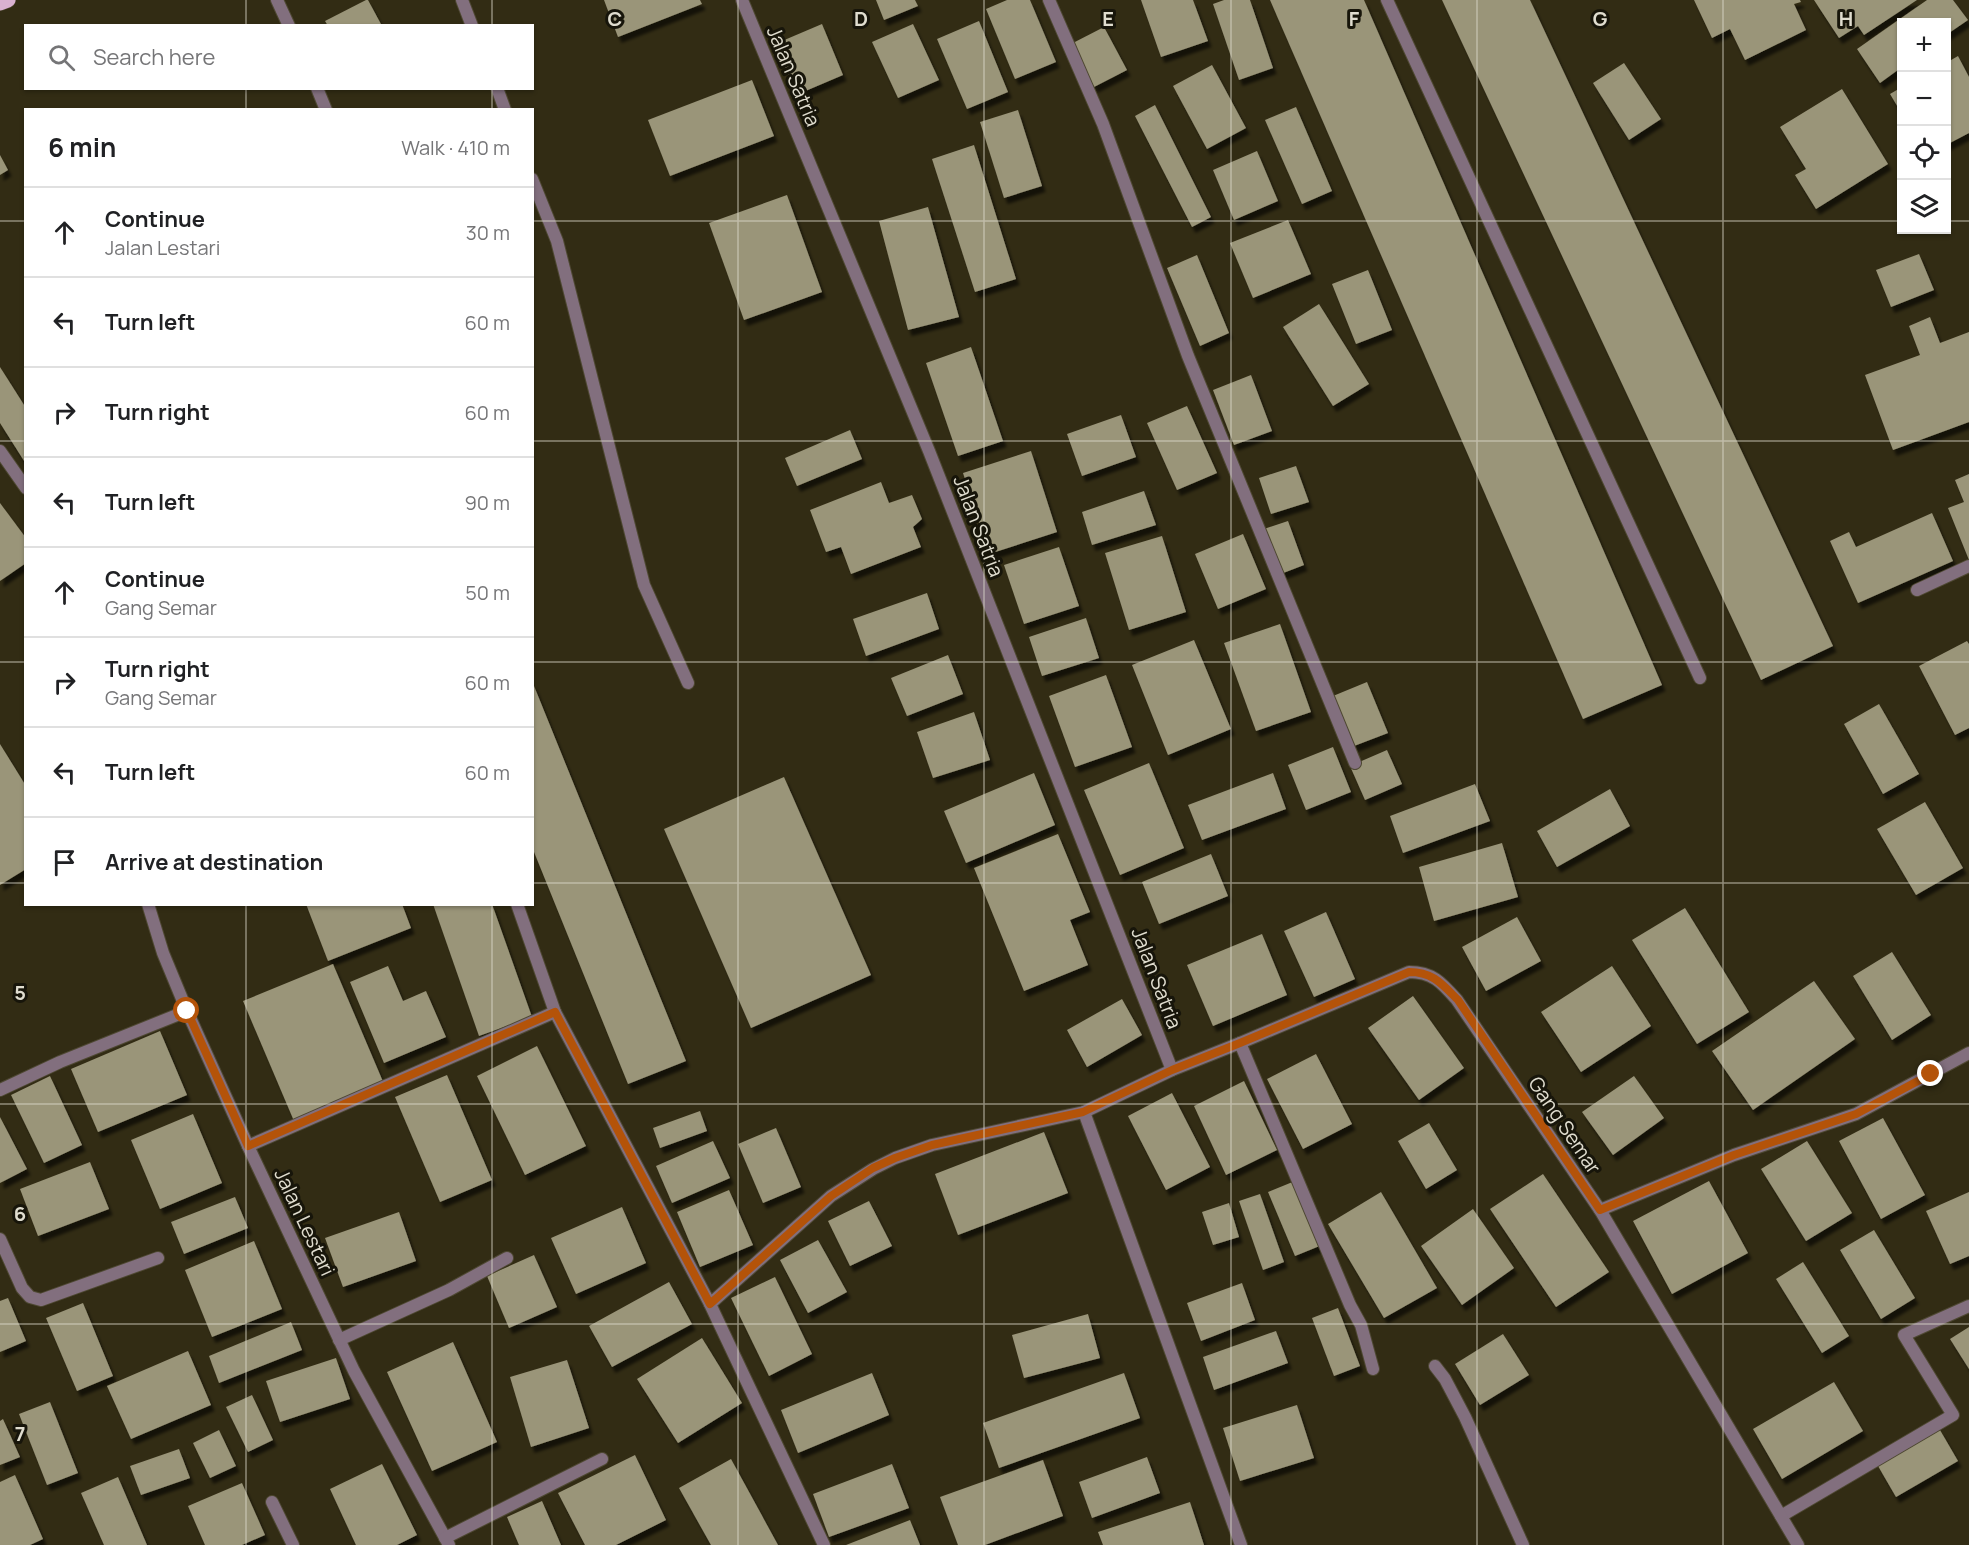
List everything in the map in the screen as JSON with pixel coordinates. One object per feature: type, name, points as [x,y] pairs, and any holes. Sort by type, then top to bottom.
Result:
[{"type":"main road","points":[[0,3],[8,0]]},
{"type":"street","points":[[278,0],[288,24]]},
{"type":"street","points":[[462,0],[471,24]]},
{"type":"street","name":"Jalan Satria","points":[[741,0],[929,451],[1172,1070]]},
{"type":"street","points":[[1049,0],[1103,124],[1188,356],[1355,764]]},
{"type":"street","points":[[1387,0],[1700,678]]},
{"type":"street","points":[[318,90],[325,108]]},
{"type":"street","points":[[498,90],[504,108]]},
{"type":"street","points":[[534,184],[557,241],[644,585],[688,683]]},
{"type":"street","points":[[0,451],[24,485]]},
{"type":"street","points":[[1917,590],[1969,566]]},
{"type":"street","name":"Jalan Lestari","points":[[149,906],[163,953],[187,1011],[339,1340],[447,1541]]},
{"type":"street","points":[[517,906],[555,1012],[710,1304],[825,1545]]},
{"type":"street","name":"Gang Semar","points":[[710,1304],[831,1196],[873,1168],[932,1145],[1083,1112],[1172,1070],[1384,981],[1409,972],[1423,972],[1445,987],[1458,1000],[1600,1210],[1798,1545]]},
{"type":"street","points":[[0,1089],[60,1062],[187,1011]]},
{"type":"street","points":[[248,1146],[555,1012]]},
{"type":"street","points":[[1240,1043],[1350,1305],[1361,1325],[1373,1369]]},
{"type":"street","points":[[1600,1210],[1734,1155],[1856,1114],[1969,1053]]},
{"type":"street","points":[[1083,1112],[1241,1545]]},
{"type":"street","points":[[0,1239],[22,1288],[30,1297],[41,1300],[158,1258]]},
{"type":"street","points":[[339,1340],[449,1290],[507,1258]]},
{"type":"street","points":[[1781,1516],[1953,1415],[1904,1335],[1969,1306]]},
{"type":"street","points":[[1435,1366],[1445,1379],[1465,1417],[1522,1545]]},
{"type":"street","points":[[447,1541],[602,1459]]},
{"type":"street","points":[[272,1502],[293,1545]]},
{"type":"building","points":[[368,0],[381,24],[327,24],[325,21]]},
{"type":"building","points":[[604,0],[700,0],[702,4],[618,37]]},
{"type":"building","points":[[876,0],[915,0],[918,6],[884,20]]},
{"type":"building","points":[[1007,0],[1030,0],[1056,62],[1015,79],[986,9]]},
{"type":"building","points":[[1141,0],[1193,0],[1208,41],[1161,57]]},
{"type":"building","points":[[1224,0],[1250,0],[1273,68],[1239,80],[1213,4]]},
{"type":"building","points":[[1270,0],[1364,0],[1662,685],[1583,719]]},
{"type":"building","points":[[1442,0],[1530,0],[1833,646],[1761,680]]},
{"type":"building","points":[[1694,0],[1800,0],[1801,2],[1794,4],[1806,30],[1745,60],[1730,29],[1712,38]]},
{"type":"building","points":[[1814,0],[1917,0],[1864,35],[1858,26],[1839,38]]},
{"type":"building","points":[[1927,0],[1953,0],[1968,20],[1951,32],[1951,18],[1901,18]]},
{"type":"building","points":[[979,21],[1008,92],[967,109],[937,39]]},
{"type":"building","points":[[1897,21],[1897,71],[1880,83],[1857,49]]},
{"type":"building","points":[[822,24],[843,75],[796,95],[775,44]]},
{"type":"building","points":[[913,24],[939,80],[898,98],[872,42]]},
{"type":"building","points":[[1104,27],[1127,70],[1094,87],[1071,44]]},
{"type":"building","points":[[1958,56],[1969,77],[1969,133],[1951,142],[1951,72],[1951,60]]},
{"type":"building","points":[[1624,63],[1661,119],[1629,140],[1593,83]]},
{"type":"building","points":[[1212,65],[1246,128],[1207,149],[1173,86]]},
{"type":"building","points":[[752,80],[774,136],[670,176],[648,120]]},
{"type":"building","points":[[1842,89],[1888,164],[1816,209],[1795,175],[1806,169],[1780,127]]},
{"type":"building","points":[[1897,90],[1897,106],[1890,94]]},
{"type":"building","points":[[1155,105],[1211,217],[1192,227],[1135,116]]},
{"type":"building","points":[[1296,107],[1332,191],[1302,204],[1265,120]]},
{"type":"building","points":[[1018,110],[1042,186],[1004,198],[980,122]]},
{"type":"building","points":[[974,145],[1016,279],[975,292],[932,159]]},
{"type":"building","points":[[1257,151],[1278,201],[1234,220],[1213,170]]},
{"type":"building","points":[[0,155],[8,170],[0,175]]},
{"type":"building","points":[[787,195],[822,292],[744,320],[709,223]]},
{"type":"building","points":[[928,207],[959,317],[908,330],[879,221]]},
{"type":"building","points":[[1288,220],[1311,274],[1253,298],[1230,243]]},
{"type":"building","points":[[1919,254],[1934,290],[1891,307],[1876,270]]},
{"type":"building","points":[[1197,255],[1229,333],[1200,346],[1167,268]]},
{"type":"building","points":[[1368,270],[1392,330],[1356,344],[1332,284]]},
{"type":"building","points":[[1319,304],[1369,384],[1333,406],[1283,327]]},
{"type":"building","points":[[1930,317],[1940,343],[1969,332],[1969,422],[1893,450],[1865,375],[1920,355],[1909,326]]},
{"type":"building","points":[[971,347],[1003,441],[958,456],[926,363]]},
{"type":"building","points":[[0,367],[24,405],[24,461],[0,423]]},
{"type":"building","points":[[1251,375],[1272,431],[1234,445],[1213,390]]},
{"type":"building","points":[[1187,406],[1217,473],[1177,490],[1147,423]]},
{"type":"building","points":[[1121,415],[1136,457],[1082,476],[1067,434]]},
{"type":"building","points":[[850,430],[862,459],[797,486],[785,458]]},
{"type":"building","points":[[1031,451],[1057,532],[989,554],[963,473]]},
{"type":"building","points":[[1296,466],[1309,502],[1271,514],[1259,478]]},
{"type":"building","points":[[1969,474],[1969,560],[1948,508],[1964,502],[1955,480]]},
{"type":"building","points":[[881,482],[889,503],[912,495],[922,519],[913,527],[921,547],[851,574],[841,547],[826,552],[810,510]]},
{"type":"building","points":[[1144,491],[1156,525],[1092,545],[1082,512]]},
{"type":"building","points":[[0,503],[24,535],[24,564],[0,581]]},
{"type":"building","points":[[1932,513],[1953,561],[1858,603],[1830,541],[1849,532],[1856,547]]},
{"type":"building","points":[[1288,521],[1304,565],[1278,575],[1261,530]]},
{"type":"building","points":[[1243,534],[1266,589],[1218,609],[1195,554]]},
{"type":"building","points":[[1162,536],[1186,612],[1129,630],[1105,553]]},
{"type":"building","points":[[1059,547],[1079,606],[1024,624],[1004,565]]},
{"type":"building","points":[[927,593],[939,629],[866,656],[853,619]]},
{"type":"building","points":[[1086,618],[1099,658],[1042,676],[1029,637]]},
{"type":"building","points":[[1280,624],[1311,712],[1256,731],[1224,643]]},
{"type":"building","points":[[1194,640],[1231,729],[1168,755],[1132,665]]},
{"type":"building","points":[[1967,641],[1969,644],[1969,728],[1955,735],[1919,666]]},
{"type":"building","points":[[948,655],[963,694],[907,716],[891,678]]},
{"type":"building","points":[[1106,675],[1132,747],[1075,767],[1049,696]]},
{"type":"building","points":[[1367,682],[1388,733],[1354,746],[1333,696]]},
{"type":"building","points":[[534,686],[686,1061],[628,1084],[534,852]]},
{"type":"building","points":[[1879,704],[1919,774],[1883,794],[1844,724]]},
{"type":"building","points":[[974,712],[990,760],[933,778],[917,732]]},
{"type":"building","points":[[0,744],[24,783],[24,870],[0,885]]},
{"type":"building","points":[[1333,747],[1351,792],[1306,810],[1288,765]]},
{"type":"building","points":[[1387,750],[1402,784],[1365,800],[1350,766]]},
{"type":"building","points":[[1149,763],[1184,848],[1120,875],[1084,790]]},
{"type":"building","points":[[1034,773],[1055,825],[966,863],[944,811]]},
{"type":"building","points":[[1273,773],[1286,809],[1202,840],[1188,805]]},
{"type":"building","points":[[784,777],[871,975],[751,1028],[664,829]]},
{"type":"building","points":[[1475,784],[1490,821],[1403,853],[1390,816]]},
{"type":"building","points":[[1610,789],[1630,826],[1557,867],[1537,831]]},
{"type":"building","points":[[1925,802],[1963,868],[1916,895],[1877,829]]},
{"type":"building","points":[[1058,834],[1090,912],[1070,920],[1088,965],[1024,991],[974,868]]},
{"type":"building","points":[[1502,843],[1518,897],[1434,921],[1419,867]]},
{"type":"building","points":[[1211,854],[1228,896],[1159,924],[1142,882]]},
{"type":"building","points":[[307,906],[403,906],[411,928],[328,961]]},
{"type":"building","points":[[434,906],[493,906],[532,1017],[479,1036]]},
{"type":"building","points":[[1685,908],[1749,1012],[1697,1044],[1632,940]]},
{"type":"building","points":[[1326,912],[1355,979],[1314,997],[1284,931]]},
{"type":"building","points":[[1517,917],[1541,961],[1486,991],[1462,947]]},
{"type":"building","points":[[1262,934],[1287,995],[1213,1026],[1187,965]]},
{"type":"building","points":[[1892,952],[1931,1015],[1892,1040],[1853,976]]},
{"type":"building","points":[[333,964],[384,1084],[294,1121],[243,1001]]},
{"type":"building","points":[[388,966],[403,1001],[426,991],[446,1037],[384,1063],[350,982]]},
{"type":"building","points":[[1612,966],[1651,1026],[1581,1072],[1541,1012]]},
{"type":"building","points":[[1814,981],[1855,1039],[1753,1110],[1712,1051]]},
{"type":"building","points":[[1413,996],[1464,1068],[1419,1100],[1368,1028]]},
{"type":"building","points":[[1122,999],[1142,1035],[1087,1067],[1067,1030]]},
{"type":"building","points":[[160,1031],[187,1095],[98,1132],[71,1069]]},
{"type":"building","points":[[537,1046],[586,1146],[525,1175],[477,1076]]},
{"type":"building","points":[[1316,1054],[1352,1124],[1303,1149],[1267,1079]]},
{"type":"building","points":[[447,1075],[492,1180],[440,1202],[395,1097]]},
{"type":"building","points":[[50,1076],[82,1145],[44,1163],[11,1095]]},
{"type":"building","points":[[1634,1076],[1664,1118],[1613,1155],[1582,1112]]},
{"type":"building","points":[[1244,1081],[1277,1150],[1226,1175],[1194,1106]]},
{"type":"building","points":[[1172,1093],[1210,1167],[1166,1190],[1128,1116]]},
{"type":"building","points":[[700,1111],[707,1131],[660,1148],[653,1128]]},
{"type":"building","points":[[193,1114],[222,1183],[160,1209],[131,1140]]},
{"type":"building","points":[[0,1117],[27,1169],[0,1183]]},
{"type":"building","points":[[1883,1118],[1925,1195],[1881,1219],[1839,1141]]},
{"type":"building","points":[[1429,1123],[1457,1170],[1426,1189],[1398,1141]]},
{"type":"building","points":[[776,1128],[801,1187],[763,1203],[738,1144]]},
{"type":"building","points":[[1044,1132],[1068,1193],[958,1235],[935,1174]]},
{"type":"building","points":[[713,1141],[730,1178],[672,1203],[656,1166]]},
{"type":"building","points":[[1807,1141],[1852,1213],[1806,1241],[1761,1169]]},
{"type":"building","points":[[90,1162],[109,1209],[38,1236],[20,1189]]},
{"type":"building","points":[[1543,1174],[1609,1272],[1556,1307],[1490,1209]]},
{"type":"building","points":[[1295,1181],[1322,1245],[1295,1256],[1268,1192]]},
{"type":"building","points":[[1709,1181],[1748,1253],[1672,1294],[1633,1221]]},
{"type":"building","points":[[729,1190],[753,1245],[700,1267],[677,1212]]},
{"type":"building","points":[[1381,1192],[1437,1288],[1384,1318],[1328,1224]]},
{"type":"building","points":[[1969,1192],[1969,1256],[1950,1264],[1926,1211]]},
{"type":"building","points":[[1260,1194],[1284,1262],[1263,1270],[1239,1201]]},
{"type":"building","points":[[235,1197],[248,1228],[184,1254],[171,1222]]},
{"type":"building","points":[[869,1201],[892,1246],[850,1266],[828,1221]]},
{"type":"building","points":[[1229,1203],[1239,1237],[1213,1245],[1202,1212]]},
{"type":"building","points":[[622,1207],[646,1263],[576,1294],[551,1238]]},
{"type":"building","points":[[1473,1209],[1514,1268],[1462,1305],[1421,1246]]},
{"type":"building","points":[[399,1212],[416,1261],[343,1287],[325,1238]]},
{"type":"building","points":[[1874,1230],[1915,1298],[1881,1319],[1840,1250]]},
{"type":"building","points":[[818,1240],[847,1292],[808,1313],[780,1260]]},
{"type":"building","points":[[254,1241],[282,1309],[212,1337],[185,1270]]},
{"type":"building","points":[[534,1255],[557,1307],[509,1328],[487,1276]]},
{"type":"building","points":[[1803,1262],[1849,1336],[1822,1353],[1776,1279]]},
{"type":"building","points":[[775,1277],[812,1354],[769,1376],[731,1298]]},
{"type":"building","points":[[669,1282],[692,1324],[612,1367],[589,1326]]},
{"type":"building","points":[[1242,1283],[1255,1320],[1201,1341],[1187,1303]]},
{"type":"building","points":[[8,1298],[26,1341],[0,1352],[0,1301]]},
{"type":"building","points":[[83,1303],[113,1376],[77,1391],[46,1318]]},
{"type":"building","points":[[1338,1308],[1360,1366],[1334,1376],[1312,1318]]},
{"type":"building","points":[[1088,1314],[1100,1358],[1024,1378],[1012,1335]]},
{"type":"building","points":[[291,1322],[302,1350],[219,1383],[209,1356]]},
{"type":"building","points":[[1969,1327],[1969,1369],[1950,1339]]},
{"type":"building","points":[[1276,1331],[1288,1363],[1214,1390],[1203,1357]]},
{"type":"building","points":[[1503,1334],[1529,1375],[1480,1405],[1455,1364]]},
{"type":"building","points":[[702,1338],[742,1403],[678,1443],[637,1379]]},
{"type":"building","points":[[453,1342],[497,1442],[432,1471],[387,1372]]},
{"type":"building","points":[[188,1351],[211,1405],[131,1439],[107,1386]]},
{"type":"building","points":[[336,1358],[350,1399],[280,1422],[266,1381]]},
{"type":"building","points":[[567,1360],[589,1428],[531,1447],[510,1377]]},
{"type":"building","points":[[872,1373],[889,1415],[798,1453],[781,1410]]},
{"type":"building","points":[[1124,1373],[1140,1418],[999,1468],[983,1423]]},
{"type":"building","points":[[1834,1382],[1863,1431],[1782,1479],[1753,1429]]},
{"type":"building","points":[[252,1395],[273,1440],[248,1452],[226,1407]]},
{"type":"building","points":[[50,1402],[78,1473],[47,1485],[19,1414]]},
{"type":"building","points":[[1297,1405],[1314,1458],[1240,1481],[1223,1428]]},
{"type":"building","points":[[3,1419],[20,1457],[0,1465],[0,1421]]},
{"type":"building","points":[[219,1430],[236,1466],[210,1478],[193,1443]]},
{"type":"building","points":[[1940,1430],[1958,1461],[1896,1497],[1878,1466]]},
{"type":"building","points":[[179,1449],[190,1478],[141,1495],[130,1466]]},
{"type":"building","points":[[635,1455],[666,1520],[616,1545],[585,1545],[558,1493]]},
{"type":"building","points":[[1147,1457],[1160,1493],[1092,1518],[1079,1482]]},
{"type":"building","points":[[731,1459],[778,1545],[711,1545],[679,1488]]},
{"type":"building","points":[[1043,1460],[1063,1516],[985,1545],[958,1545],[940,1497]]},
{"type":"building","points":[[382,1464],[417,1535],[397,1545],[356,1545],[330,1489]]},
{"type":"building","points":[[892,1464],[909,1508],[829,1537],[813,1494]]},
{"type":"building","points":[[15,1475],[43,1539],[30,1545],[0,1545],[0,1482]]},
{"type":"building","points":[[118,1477],[147,1545],[104,1545],[81,1493]]},
{"type":"building","points":[[242,1483],[265,1535],[242,1545],[205,1545],[188,1506]]},
{"type":"building","points":[[542,1501],[561,1545],[519,1545],[507,1517]]},
{"type":"building","points":[[1190,1502],[1204,1545],[1103,1545],[1098,1532]]},
{"type":"building","points":[[910,1520],[920,1545],[846,1545]]},
{"type":"route","points":[[187,1011],[248,1146],[555,1012],[710,1304],[831,1196],[873,1168],[932,1145],[1083,1112],[1172,1070],[1409,972],[1423,972],[1445,987],[1458,1000],[1600,1210],[1734,1155],[1856,1114],[1931,1074]]}]
